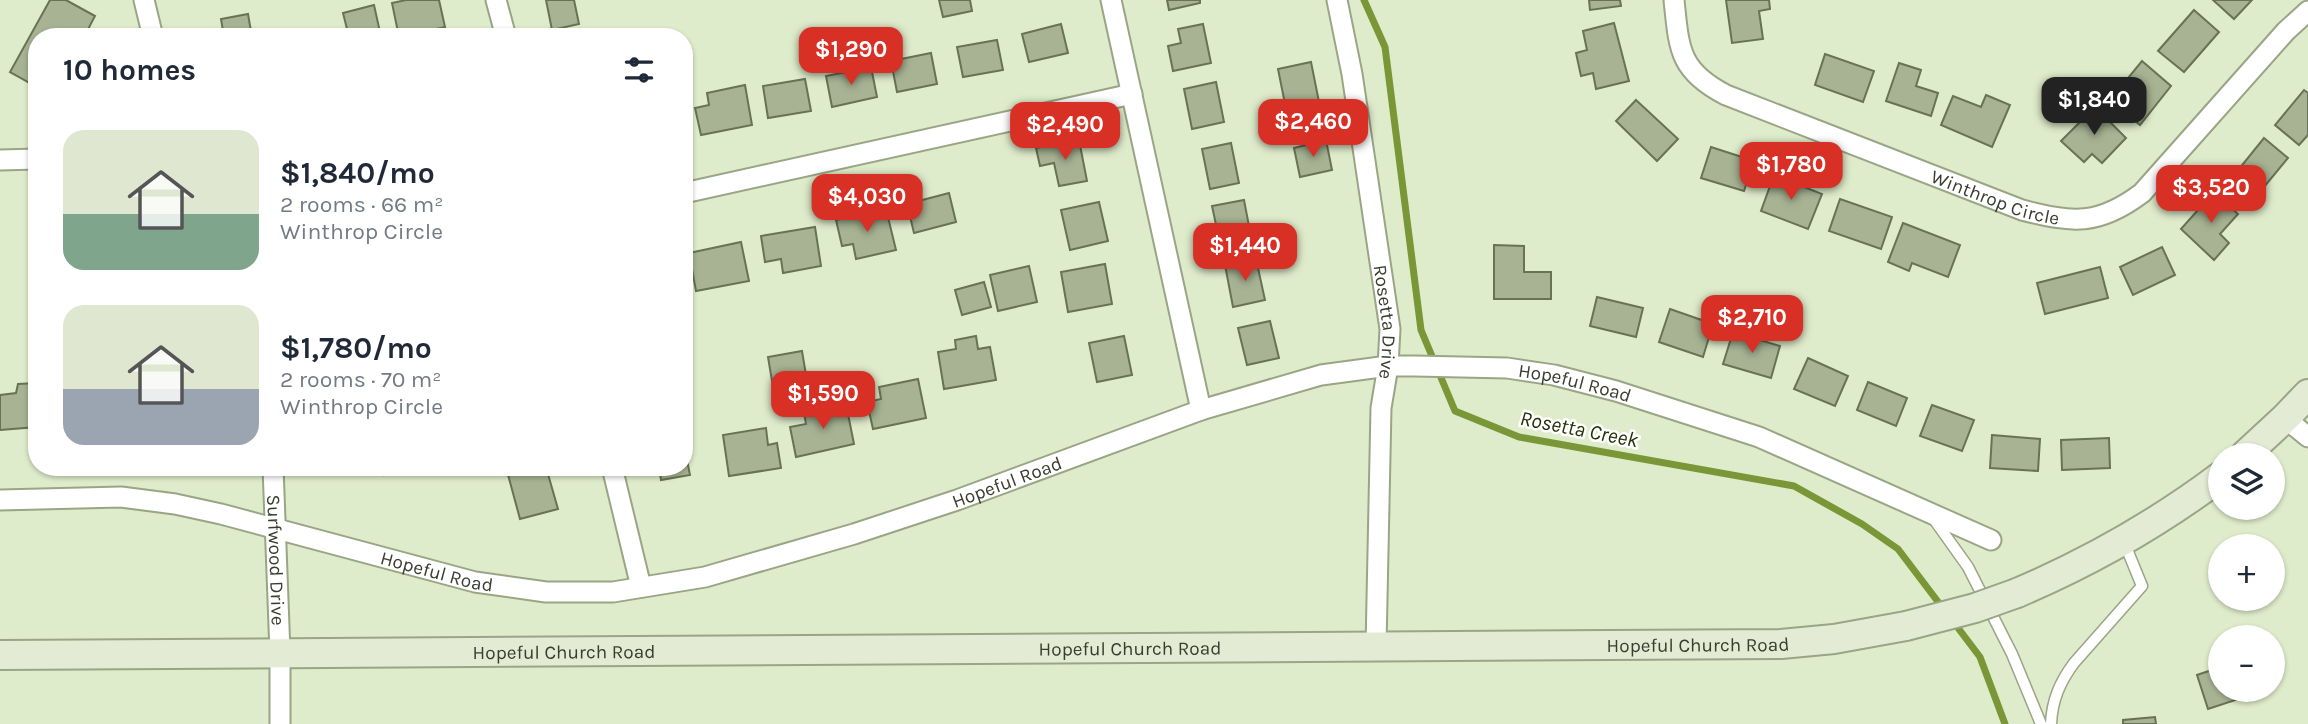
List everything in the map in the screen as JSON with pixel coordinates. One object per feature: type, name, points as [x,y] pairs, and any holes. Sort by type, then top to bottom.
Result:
[{"type":"main road","points":[[2258,443],[2308,394]]},
{"type":"main road","name":"Hopeful Church Road","points":[[0,654],[1781,644],[1834,639],[1906,626],[1975,608],[2017,593],[2066,572],[2124,542],[2208,485]]},
{"type":"street","points":[[144,0],[151,28]]},
{"type":"street","points":[[496,0],[504,28]]},
{"type":"street","points":[[1111,0],[1201,410]]},
{"type":"street","name":"Rosetta Drive","points":[[1338,0],[1352,74],[1390,329],[1388,366],[1381,408],[1376,647]]},
{"type":"street","name":"Winthrop Circle","points":[[1674,0],[1681,48],[1689,69],[1706,85],[2022,210],[2052,218],[2078,220],[2101,216],[2122,208],[2142,193],[2286,31],[2308,11]]},
{"type":"street","points":[[693,191],[1132,94]]},
{"type":"street","points":[[0,160],[28,159]]},
{"type":"street","name":"Hopeful Road","points":[[0,500],[121,496],[175,504],[475,582],[580,594],[613,592],[705,577],[854,534],[957,500],[1201,410],[1321,375],[1388,366],[1415,366],[1507,368],[1554,375],[1616,391],[1759,437],[1991,540]]},
{"type":"street","points":[[2285,418],[2308,438]]},
{"type":"street","name":"Surfwood Drive","points":[[273,476],[280,724]]},
{"type":"street","points":[[614,476],[640,587]]},
{"type":"lane","points":[[1928,512],[1968,567],[2012,654],[2041,724]]},
{"type":"lane","points":[[2051,724],[2058,687],[2074,663],[2142,586],[2124,542]]},
{"type":"building","points":[[50,0],[66,0],[95,16],[89,28],[34,28]]},
{"type":"building","points":[[406,0],[439,0],[445,27],[397,28],[392,3]]},
{"type":"building","points":[[546,0],[574,0],[579,24],[552,28]]},
{"type":"building","points":[[939,0],[970,0],[972,11],[943,17]]},
{"type":"building","points":[[1167,0],[1200,0],[1200,3],[1169,10]]},
{"type":"building","points":[[1589,0],[1620,0],[1621,6],[1590,10]]},
{"type":"building","points":[[1726,0],[1769,0],[1770,9],[1759,11],[1763,39],[1732,43]]},
{"type":"building","points":[[2213,0],[2252,0],[2234,19]]},
{"type":"building","points":[[374,5],[379,28],[347,28],[343,13]]},
{"type":"building","points":[[2194,10],[2219,32],[2184,72],[2158,51]]},
{"type":"building","points":[[248,14],[250,28],[222,28],[221,19]]},
{"type":"building","points":[[1614,23],[1629,81],[1596,89],[1593,73],[1581,76],[1576,53],[1587,50],[1583,31]]},
{"type":"building","points":[[1061,24],[1068,53],[1029,62],[1022,34]]},
{"type":"building","points":[[1203,24],[1211,63],[1173,71],[1168,46],[1181,43],[1178,29]]},
{"type":"building","points":[[28,40],[28,82],[10,72]]},
{"type":"building","points":[[997,40],[1003,70],[963,77],[957,47]]},
{"type":"building","points":[[931,53],[937,84],[897,92],[891,61]]},
{"type":"building","points":[[1825,54],[1874,71],[1863,102],[1815,85]]},
{"type":"building","points":[[2142,61],[2171,86],[2140,125],[2110,100]]},
{"type":"building","points":[[1311,62],[1319,102],[1286,109],[1278,69]]},
{"type":"building","points":[[1899,63],[1921,70],[1916,86],[1938,93],[1931,116],[1886,101]]},
{"type":"building","points":[[871,67],[877,97],[832,107],[826,76]]},
{"type":"building","points":[[805,79],[811,111],[768,118],[763,86]]},
{"type":"building","points":[[1216,82],[1224,122],[1192,129],[1184,89]]},
{"type":"building","points":[[745,85],[752,125],[701,135],[695,108],[709,105],[707,93]]},
{"type":"building","points":[[2304,90],[2308,93],[2308,135],[2299,145],[2275,125]]},
{"type":"building","points":[[1986,95],[2010,105],[1992,147],[1941,125],[1953,96],[1981,107]]},
{"type":"building","points":[[1636,100],[1678,139],[1657,161],[1616,121]]},
{"type":"building","points":[[2095,107],[2126,138],[2102,163],[2092,154],[2084,162],[2061,141]]},
{"type":"building","points":[[2264,138],[2288,158],[2250,204],[2226,185]]},
{"type":"building","points":[[1079,140],[1087,181],[1059,186],[1054,163],[1040,166],[1036,148]]},
{"type":"building","points":[[1326,140],[1332,170],[1300,177],[1294,148]]},
{"type":"building","points":[[1231,143],[1239,183],[1210,189],[1202,149]]},
{"type":"building","points":[[1711,147],[1754,161],[1744,191],[1701,178]]},
{"type":"building","points":[[1774,175],[1822,194],[1808,229],[1761,211]]},
{"type":"building","points":[[2214,192],[2238,214],[2220,234],[2229,243],[2214,260],[2181,229]]},
{"type":"building","points":[[949,193],[956,222],[914,233],[907,204]]},
{"type":"building","points":[[1840,199],[1892,217],[1881,249],[1829,231]]},
{"type":"building","points":[[1244,200],[1252,242],[1221,248],[1212,206]]},
{"type":"building","points":[[1099,202],[1108,241],[1070,250],[1061,210]]},
{"type":"building","points":[[886,209],[896,250],[856,259],[853,244],[842,246],[836,220]]},
{"type":"building","points":[[1903,223],[1960,245],[1948,277],[1912,263],[1909,271],[1888,262]]},
{"type":"building","points":[[815,227],[821,266],[783,273],[781,259],[765,262],[761,236]]},
{"type":"building","points":[[741,242],[749,281],[696,291],[693,252]]},
{"type":"building","points":[[1494,245],[1524,246],[1524,272],[1551,272],[1551,299],[1494,299]]},
{"type":"building","points":[[2162,247],[2175,275],[2133,295],[2120,267]]},
{"type":"building","points":[[1256,259],[1265,300],[1233,307],[1225,265]]},
{"type":"building","points":[[1105,264],[1112,304],[1068,312],[1061,272]]},
{"type":"building","points":[[1029,266],[1037,302],[998,311],[990,275]]},
{"type":"building","points":[[2100,267],[2108,298],[2045,314],[2037,283]]},
{"type":"building","points":[[984,282],[991,307],[962,315],[955,290]]},
{"type":"building","points":[[1597,297],[1643,308],[1636,337],[1590,326]]},
{"type":"building","points":[[1670,309],[1713,324],[1703,357],[1659,342]]},
{"type":"building","points":[[1270,321],[1279,358],[1247,365],[1238,328]]},
{"type":"building","points":[[1733,332],[1780,346],[1771,378],[1723,364]]},
{"type":"building","points":[[976,336],[978,349],[990,347],[996,380],[944,389],[938,352],[956,349],[955,340]]},
{"type":"building","points":[[1124,336],[1132,375],[1097,382],[1089,343]]},
{"type":"building","points":[[802,351],[809,393],[775,399],[768,357]]},
{"type":"building","points":[[1808,358],[1848,376],[1835,406],[1794,389]]},
{"type":"building","points":[[918,379],[926,418],[873,429],[867,402],[881,399],[879,387]]},
{"type":"building","points":[[1868,382],[1907,398],[1896,426],[1857,410]]},
{"type":"building","points":[[28,383],[28,428],[0,430],[0,395],[16,393],[18,384]]},
{"type":"building","points":[[846,404],[854,444],[796,457],[790,427],[806,424],[804,413]]},
{"type":"building","points":[[1932,405],[1974,420],[1962,451],[1920,436]]},
{"type":"building","points":[[766,428],[768,445],[777,443],[781,468],[729,476],[723,435]]},
{"type":"building","points":[[1992,435],[2040,439],[2038,471],[1990,468]]},
{"type":"building","points":[[2109,438],[2110,468],[2062,470],[2061,440]]},
{"type":"building","points":[[508,476],[549,476],[558,509],[520,519]]},
{"type":"building","points":[[660,476],[684,476],[661,480]]},
{"type":"building","points":[[2208,671],[2208,702],[2229,702],[2208,709],[2197,675]]},
{"type":"building","points":[[2155,717],[2156,724],[2123,724],[2123,720]]},
{"type":"waterway","name":"Rosetta Creek","points":[[1364,0],[1385,47],[1421,330],[1455,411],[1519,437],[1794,486],[1862,524],[1898,549],[1945,611]]},
{"type":"waterway","name":"Rosetta Creek","points":[[1952,620],[1980,657],[2005,724]]}]
